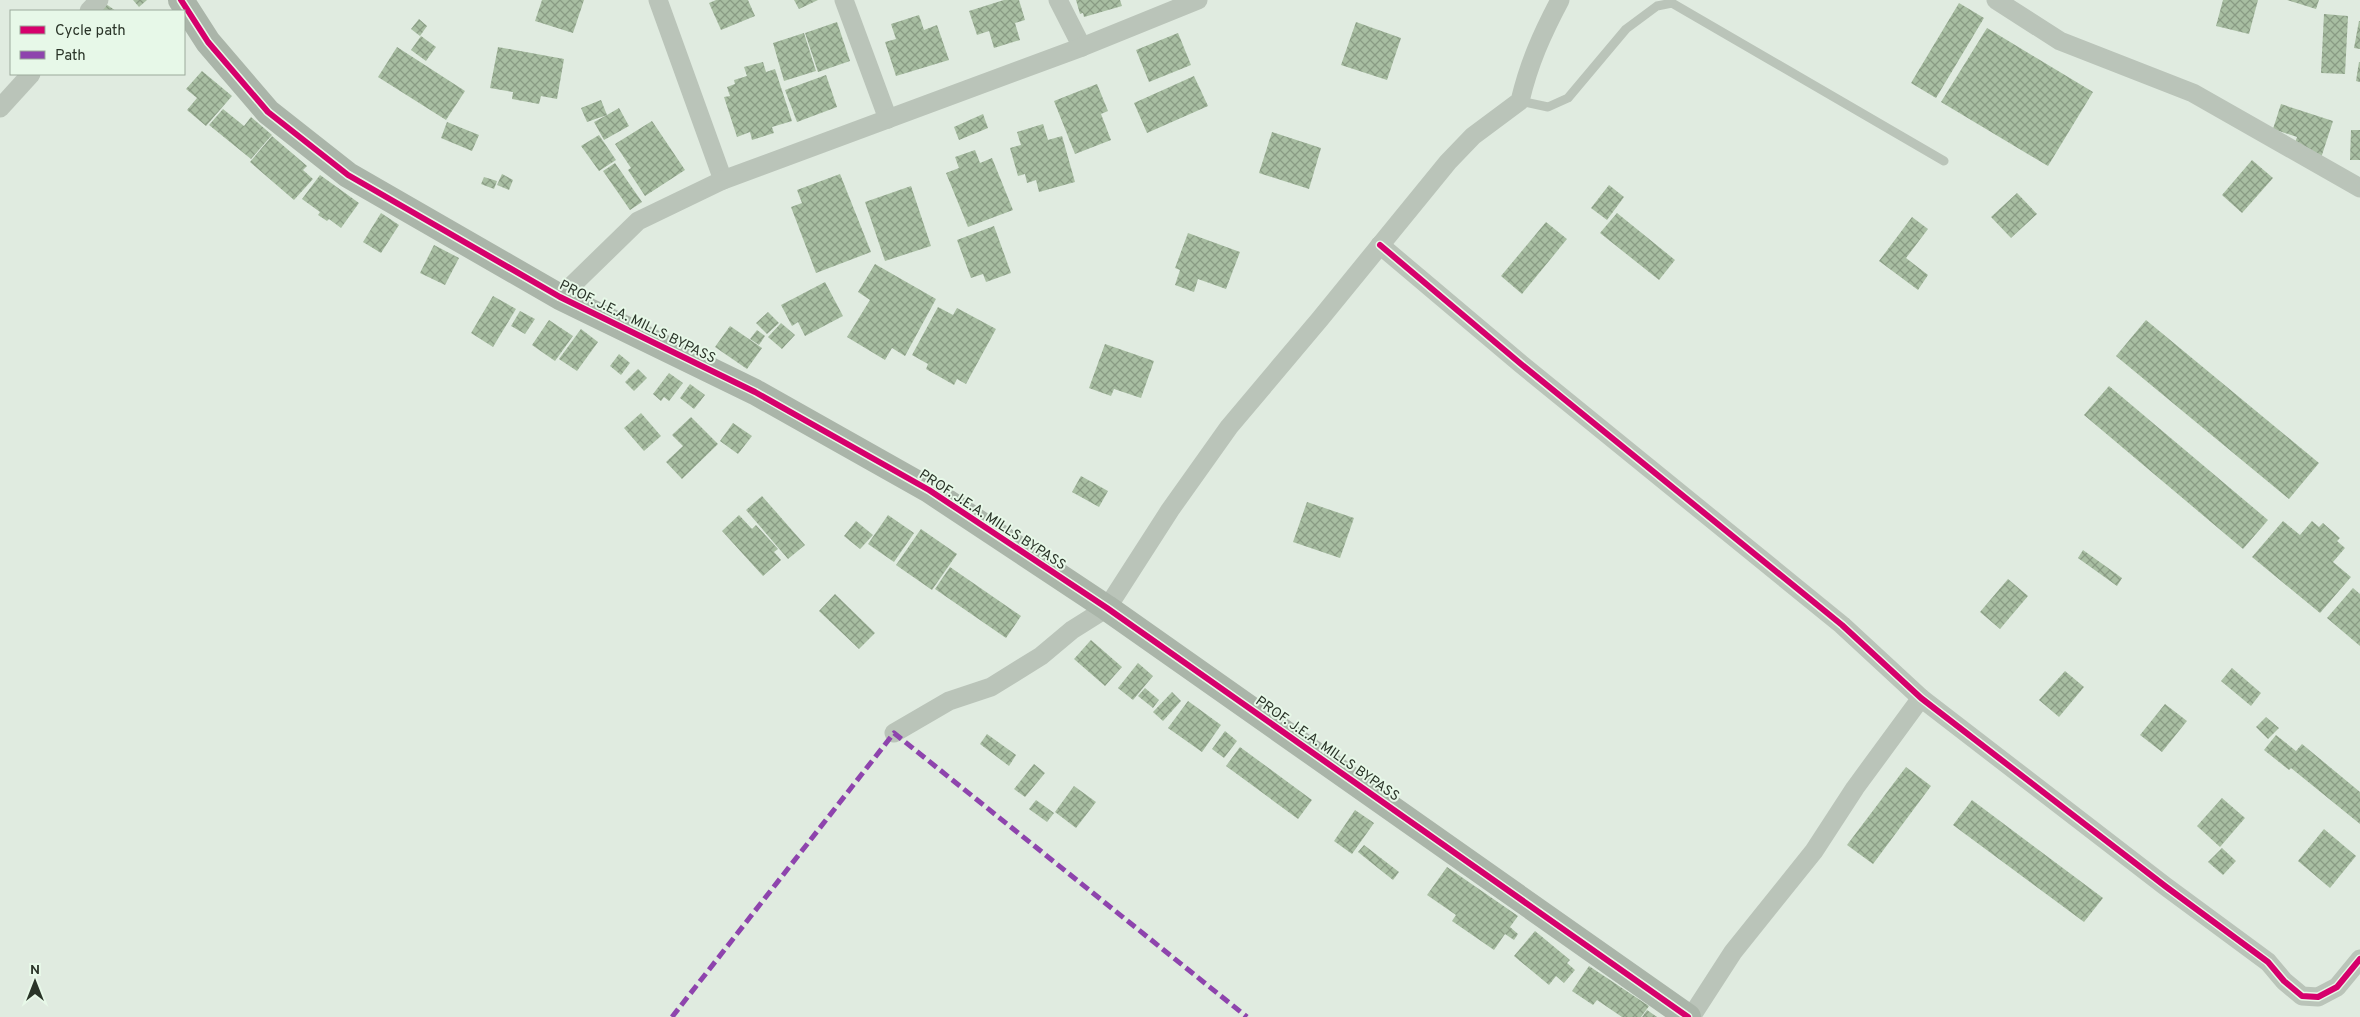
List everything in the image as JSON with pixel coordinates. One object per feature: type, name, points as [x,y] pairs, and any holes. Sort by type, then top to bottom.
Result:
[{"type":"street","points":[[89,10],[99,0]]},
{"type":"street","name":"PROF. J.E.A. MILLS BYPASS","points":[[180,0],[208,42],[268,112],[348,175],[560,297],[755,392],[929,490],[1107,608],[1690,1017]]},
{"type":"street","points":[[658,0],[723,180]]},
{"type":"street","points":[[844,0],[888,119]]},
{"type":"street","points":[[1058,0],[1082,47]]},
{"type":"street","points":[[560,297],[638,221],[723,180],[1082,47],[1198,0]]},
{"type":"street","points":[[894,733],[949,701],[991,687],[1041,656],[1072,630],[1107,608],[1170,510],[1229,427],[1448,162],[1473,136],[1520,101],[1526,76],[1539,39],[1560,0]]},
{"type":"street","points":[[1996,0],[2060,41],[2193,93],[2360,188]]},
{"type":"street","points":[[0,108],[30,75]]},
{"type":"street","points":[[1380,245],[1536,376],[1842,625],[1921,698],[2165,886],[2268,962],[2284,981],[2302,996],[2318,996],[2337,987],[2360,958]]},
{"type":"street","points":[[1690,1017],[1733,952],[1814,851],[1855,788],[1921,698]]},
{"type":"lane","points":[[1520,101],[1548,107],[1568,98],[1626,29],[1657,6],[1672,3],[1944,161]]},
{"type":"building","points":[[133,0],[147,0],[139,7]]},
{"type":"building","points":[[542,0],[584,0],[573,33],[535,21]]},
{"type":"building","points":[[716,0],[748,0],[755,16],[721,30],[709,3]]},
{"type":"building","points":[[794,0],[818,0],[799,9]]},
{"type":"building","points":[[1004,0],[1019,0],[1025,20],[1015,23],[1020,40],[994,48],[989,31],[977,35],[969,11]]},
{"type":"building","points":[[1076,0],[1120,0],[1122,6],[1084,17],[1083,13],[1080,14]]},
{"type":"building","points":[[2223,0],[2258,0],[2249,34],[2216,26]]},
{"type":"building","points":[[2287,0],[2319,0],[2316,9]]},
{"type":"building","points":[[1959,3],[1984,18],[1936,98],[1911,83]]},
{"type":"building","points":[[106,4],[115,10],[102,10]]},
{"type":"building","points":[[2324,14],[2348,16],[2345,74],[2321,73]]},
{"type":"building","points":[[919,15],[924,30],[937,25],[949,60],[896,76],[885,42],[896,39],[891,24]]},
{"type":"building","points":[[419,19],[427,26],[420,36],[411,29]]},
{"type":"building","points":[[2360,21],[2360,49],[2354,48]]},
{"type":"building","points":[[837,22],[850,61],[818,72],[805,33]]},
{"type":"building","points":[[1356,22],[1401,38],[1387,80],[1341,65]]},
{"type":"building","points":[[1987,28],[2093,92],[2048,166],[1941,102]]},
{"type":"building","points":[[804,33],[816,71],[784,81],[773,43]]},
{"type":"building","points":[[1178,33],[1191,65],[1149,82],[1136,50]]},
{"type":"building","points":[[421,36],[436,47],[426,61],[411,50]]},
{"type":"building","points":[[397,47],[465,91],[446,120],[378,77]]},
{"type":"building","points":[[498,47],[564,59],[557,99],[541,96],[539,104],[512,99],[513,92],[490,88]]},
{"type":"building","points":[[763,62],[766,72],[775,69],[792,121],[772,127],[774,133],[752,140],[750,132],[737,137],[724,97],[730,96],[727,87],[735,84],[734,80],[747,76],[744,67]]},
{"type":"building","points":[[2360,62],[2360,82],[2356,81]]},
{"type":"building","points":[[202,71],[232,96],[206,126],[187,110],[197,98],[186,89]]},
{"type":"building","points":[[826,75],[837,107],[797,122],[785,90]]},
{"type":"building","points":[[1194,76],[1208,106],[1147,133],[1134,103]]},
{"type":"building","points":[[1097,84],[1108,111],[1101,114],[1111,140],[1075,154],[1054,101]]},
{"type":"building","points":[[601,100],[607,115],[587,122],[581,108]]},
{"type":"building","points":[[2281,104],[2333,121],[2321,158],[2293,149],[2297,137],[2273,129]]},
{"type":"building","points":[[619,108],[629,126],[604,140],[594,122]]},
{"type":"building","points":[[223,109],[244,126],[251,117],[272,135],[251,159],[209,125]]},
{"type":"building","points":[[983,114],[988,128],[959,140],[954,127]]},
{"type":"building","points":[[652,121],[685,170],[645,196],[628,170],[631,168],[615,144]]},
{"type":"building","points":[[447,122],[479,135],[472,151],[441,138]]},
{"type":"building","points":[[1043,124],[1048,140],[1062,136],[1075,182],[1039,192],[1036,180],[1027,183],[1025,174],[1018,176],[1010,148],[1021,145],[1017,132]]},
{"type":"building","points":[[2351,130],[2360,130],[2360,160],[2350,160]]},
{"type":"building","points":[[1272,132],[1321,148],[1309,189],[1259,173]]},
{"type":"building","points":[[599,135],[616,160],[599,171],[581,146]]},
{"type":"building","points":[[272,136],[307,166],[303,170],[313,179],[294,200],[250,162]]},
{"type":"building","points":[[975,150],[980,163],[992,158],[1013,210],[968,227],[946,173],[959,168],[955,157]]},
{"type":"building","points":[[2252,160],[2273,178],[2242,213],[2222,195]]},
{"type":"building","points":[[615,163],[642,202],[630,210],[603,171]]},
{"type":"building","points":[[502,174],[513,180],[509,190],[497,185]]},
{"type":"building","points":[[840,174],[871,252],[816,273],[791,207],[802,203],[797,190]]},
{"type":"building","points":[[320,175],[359,203],[341,228],[329,219],[327,221],[318,215],[320,212],[302,199]]},
{"type":"building","points":[[484,177],[497,181],[494,189],[481,184]]},
{"type":"building","points":[[1609,185],[1624,197],[1607,220],[1591,208]]},
{"type":"building","points":[[911,186],[931,246],[885,261],[865,202]]},
{"type":"building","points":[[2017,193],[2037,214],[2011,238],[1991,217]]},
{"type":"building","points":[[381,213],[399,225],[381,253],[363,242]]},
{"type":"building","points":[[1617,213],[1675,260],[1659,280],[1600,233]]},
{"type":"building","points":[[1912,217],[1928,229],[1906,258],[1928,275],[1918,290],[1879,261]]},
{"type":"building","points":[[1546,222],[1567,239],[1522,294],[1501,276]]},
{"type":"building","points":[[994,226],[1011,273],[986,282],[983,274],[971,278],[957,240]]},
{"type":"building","points":[[1188,233],[1240,252],[1226,289],[1198,279],[1194,292],[1175,285],[1180,270],[1175,268]]},
{"type":"building","points":[[434,245],[459,258],[445,285],[420,273]]},
{"type":"building","points":[[875,264],[936,299],[905,356],[892,348],[885,360],[847,337],[870,300],[858,292]]},
{"type":"building","points":[[825,282],[843,316],[805,336],[798,322],[792,326],[781,305]]},
{"type":"building","points":[[493,296],[516,309],[493,347],[471,333]]},
{"type":"building","points":[[938,307],[953,315],[957,308],[996,329],[966,384],[957,379],[954,385],[926,369],[928,364],[912,355]]},
{"type":"building","points":[[520,311],[535,319],[525,334],[511,326]]},
{"type":"building","points":[[768,312],[779,323],[767,334],[756,323]]},
{"type":"building","points":[[549,320],[573,336],[555,361],[532,345]]},
{"type":"building","points":[[2146,320],[2319,463],[2289,499],[2116,356]]},
{"type":"building","points":[[781,323],[795,335],[782,349],[768,337]]},
{"type":"building","points":[[730,326],[762,348],[747,369],[715,347]]},
{"type":"building","points":[[581,329],[598,342],[577,371],[559,359]]},
{"type":"building","points":[[757,330],[765,336],[759,345],[750,339]]},
{"type":"building","points":[[1105,344],[1154,361],[1141,398],[1114,389],[1111,396],[1089,388]]},
{"type":"building","points":[[619,354],[630,363],[621,375],[610,366]]},
{"type":"building","points":[[638,369],[647,378],[634,391],[625,382]]},
{"type":"building","points":[[669,373],[683,383],[669,401],[664,397],[661,401],[653,394]]},
{"type":"building","points":[[690,384],[705,395],[694,409],[680,398]]},
{"type":"building","points":[[2109,386],[2268,520],[2243,549],[2084,415]]},
{"type":"building","points":[[641,413],[661,436],[644,451],[624,428]]},
{"type":"building","points":[[691,417],[718,444],[682,479],[666,462],[683,446],[672,435]]},
{"type":"building","points":[[733,423],[752,436],[738,454],[720,441]]},
{"type":"building","points":[[1081,476],[1108,491],[1099,507],[1072,492]]},
{"type":"building","points":[[762,496],[805,545],[788,559],[746,510]]},
{"type":"building","points":[[1307,502],[1354,518],[1340,558],[1293,542]]},
{"type":"building","points":[[739,515],[752,529],[756,525],[778,549],[774,552],[781,560],[763,576],[722,531]]},
{"type":"building","points":[[888,515],[914,533],[894,562],[868,544]]},
{"type":"building","points":[[856,521],[873,535],[860,549],[844,536]]},
{"type":"building","points":[[2283,521],[2300,535],[2312,521],[2319,527],[2323,523],[2340,538],[2337,541],[2345,548],[2333,562],[2351,577],[2320,613],[2252,557]]},
{"type":"building","points":[[921,529],[957,554],[932,590],[896,565]]},
{"type":"building","points":[[2083,550],[2122,578],[2117,586],[2078,558]]},
{"type":"building","points":[[950,567],[1021,616],[1006,638],[935,589]]},
{"type":"building","points":[[2008,579],[2028,596],[2000,629],[1980,612]]},
{"type":"building","points":[[2353,588],[2360,594],[2360,646],[2327,618]]},
{"type":"building","points":[[835,594],[875,633],[859,649],[819,611]]},
{"type":"building","points":[[1091,640],[1122,667],[1105,686],[1074,659]]},
{"type":"building","points":[[1138,663],[1153,676],[1133,700],[1118,688]]},
{"type":"building","points":[[2232,668],[2261,693],[2251,706],[2221,681]]},
{"type":"building","points":[[2065,671],[2084,687],[2059,717],[2039,700]]},
{"type":"building","points":[[1145,688],[1159,700],[1153,708],[1138,696]]},
{"type":"building","points":[[1172,692],[1181,701],[1163,721],[1153,712]]},
{"type":"building","points":[[1188,701],[1221,725],[1202,752],[1168,728]]},
{"type":"building","points":[[2165,704],[2187,721],[2162,752],[2140,735]]},
{"type":"building","points":[[2266,717],[2279,728],[2268,739],[2256,727]]},
{"type":"building","points":[[1225,731],[1237,741],[1224,758],[1212,749]]},
{"type":"building","points":[[987,734],[1016,755],[1009,766],[980,744]]},
{"type":"building","points":[[2276,735],[2296,751],[2302,744],[2360,792],[2360,824],[2291,768],[2289,770],[2264,750]]},
{"type":"building","points":[[1240,747],[1312,800],[1298,819],[1226,766]]},
{"type":"building","points":[[1034,764],[1045,773],[1025,797],[1014,789]]},
{"type":"building","points":[[1906,767],[1931,786],[1873,864],[1847,845]]},
{"type":"building","points":[[1074,786],[1096,802],[1076,828],[1055,812]]},
{"type":"building","points":[[2222,798],[2245,818],[2220,847],[2197,826]]},
{"type":"building","points":[[1036,800],[1054,813],[1047,822],[1029,809]]},
{"type":"building","points":[[1972,800],[2103,898],[2084,922],[1953,825]]},
{"type":"building","points":[[1355,810],[1374,823],[1352,854],[1334,841]]},
{"type":"building","points":[[2324,829],[2356,856],[2330,888],[2298,861]]},
{"type":"building","points":[[1364,845],[1399,872],[1393,880],[1358,852]]},
{"type":"building","points":[[2222,848],[2236,861],[2223,875],[2208,862]]},
{"type":"building","points":[[1447,867],[1518,916],[1510,927],[1518,934],[1514,940],[1505,934],[1494,950],[1452,921],[1456,915],[1427,895]]},
{"type":"building","points":[[1535,931],[1570,960],[1567,963],[1575,970],[1564,983],[1556,976],[1549,985],[1514,956]]},
{"type":"building","points":[[1589,966],[1649,1006],[1641,1017],[1622,1017],[1597,1000],[1593,1005],[1572,991]]},
{"type":"building","points":[[1647,1010],[1657,1017],[1642,1017]]},
{"type":"marked path","points":[[672,1017],[894,733],[1247,1017]]},
{"type":"cycle path","points":[[181,0],[208,42],[268,112],[348,175],[560,297],[755,392],[929,490],[1107,608],[1688,1017]]},
{"type":"cycle path","points":[[1380,245],[1521,364],[1842,625],[1921,698],[2165,886],[2268,962],[2284,981],[2302,996],[2318,997],[2337,987],[2360,959]]}]
